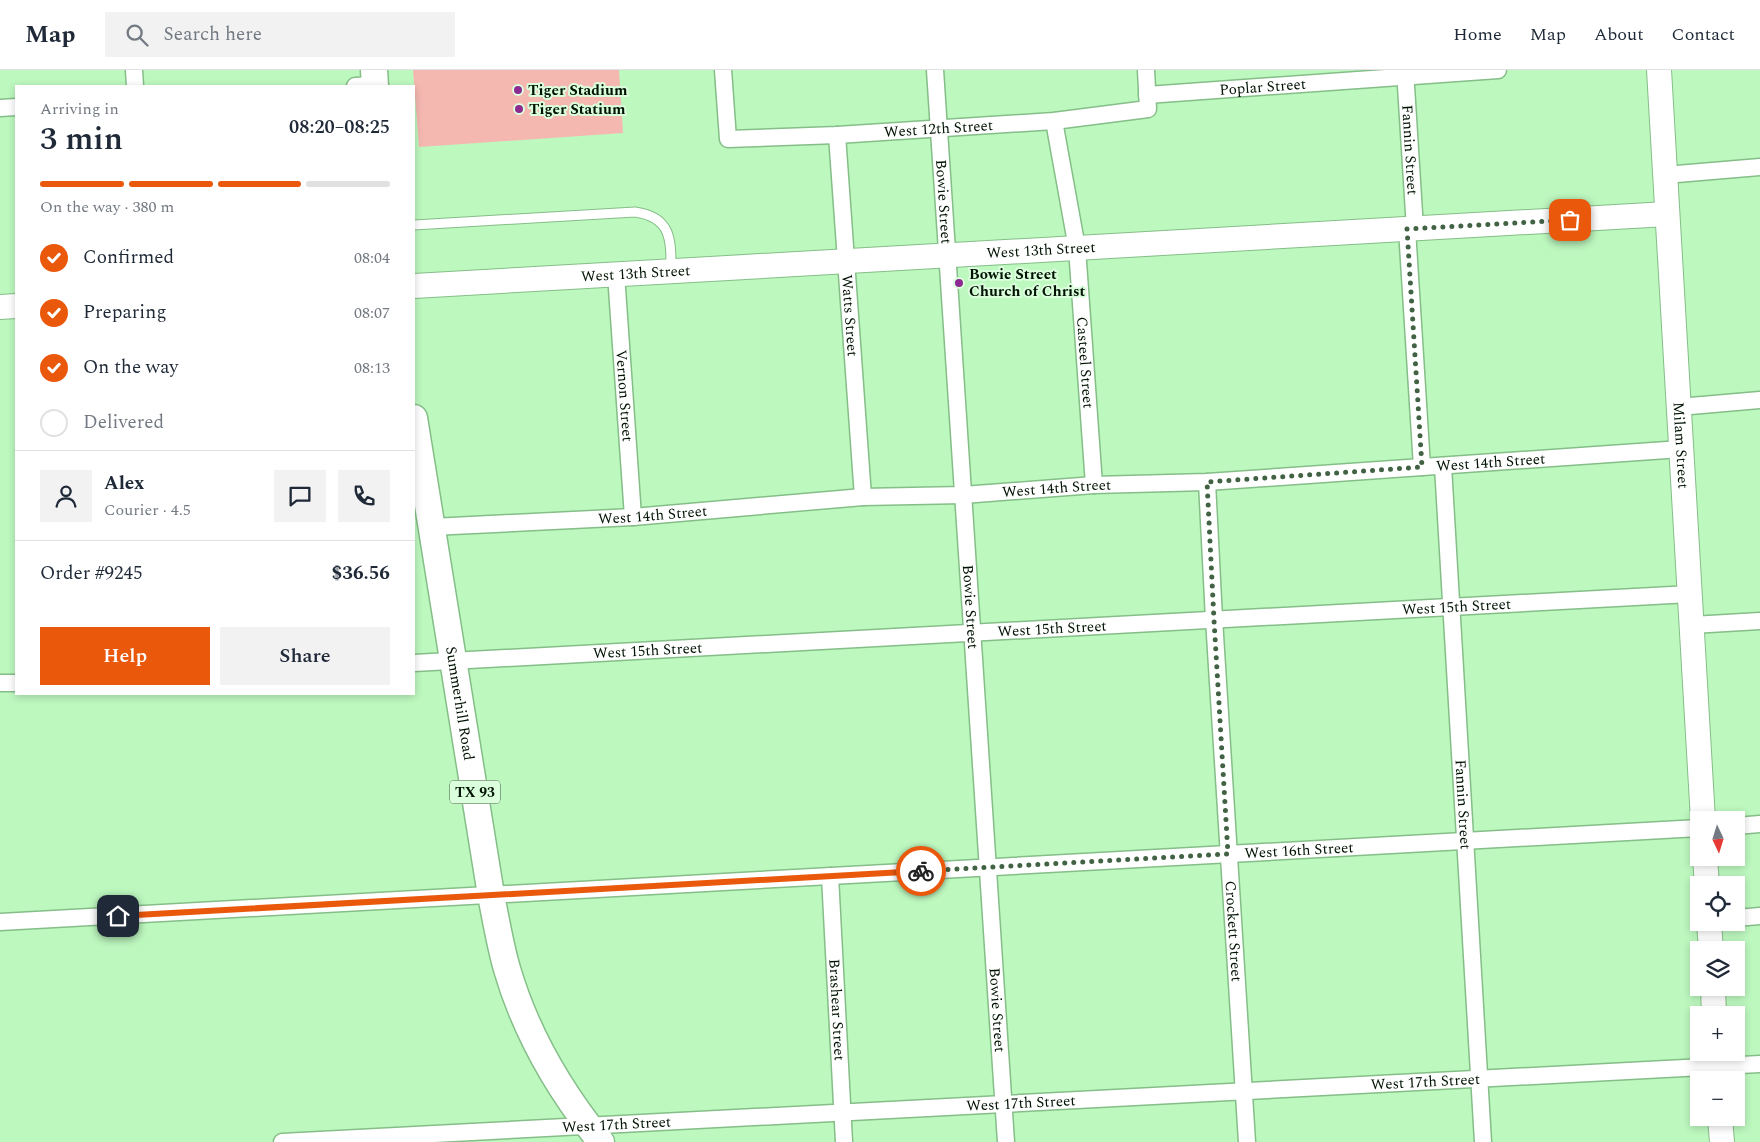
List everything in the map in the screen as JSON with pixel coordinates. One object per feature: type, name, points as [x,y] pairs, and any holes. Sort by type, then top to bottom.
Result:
[{"type":"main road","name":"Summerhill Road","points":[[415,424],[491,895],[507,969],[522,1012],[550,1071],[571,1104],[595,1133]]},
{"type":"street","points":[[134,70],[135,85]]},
{"type":"street","name":"West 12th Street","points":[[723,70],[728,139],[837,135],[1054,121],[1147,102]]},
{"type":"street","name":"Bowie Street","points":[[935,70],[1006,1142]]},
{"type":"street","points":[[1146,70],[1147,102]]},
{"type":"street","name":"Poplar Street","points":[[1147,102],[1406,73],[1498,70]]},
{"type":"street","name":"Milam Street","points":[[1659,70],[1702,811]]},
{"type":"street","name":"Fannin Street","points":[[1406,73],[1422,467]]},
{"type":"street","points":[[0,108],[15,107]]},
{"type":"street","name":"Casteel Street","points":[[1054,121],[1076,248],[1094,485]]},
{"type":"street","name":"Watts Street","points":[[837,135],[863,497]]},
{"type":"street","points":[[1665,175],[1760,167]]},
{"type":"street","name":"West 13th Street","points":[[415,286],[1667,214]]},
{"type":"street","name":"Vernon Street","points":[[616,274],[633,517]]},
{"type":"street","points":[[0,307],[15,306]]},
{"type":"street","points":[[1679,407],[1760,400]]},
{"type":"street","name":"West 14th Street","points":[[432,526],[633,517],[863,497],[963,495],[1094,485],[1207,482],[1681,449]]},
{"type":"street","name":"Fannin Street","points":[[1443,466],[1483,1142]]},
{"type":"street","name":"Crockett Street","points":[[1207,482],[1228,854],[1247,1142]]},
{"type":"street","name":"West 15th Street","points":[[415,663],[972,631],[1451,608],[1690,594]]},
{"type":"street","points":[[1692,625],[1760,621]]},
{"type":"street","points":[[0,683],[15,683]]},
{"type":"street","points":[[1745,825],[1760,824]]},
{"type":"street","name":"West 16th Street","points":[[0,922],[1690,829]]},
{"type":"street","name":"Brashear Street","points":[[830,876],[844,1142]]},
{"type":"street","points":[[1745,917],[1760,916]]},
{"type":"street","name":"West 17th Street","points":[[282,1142],[595,1133],[842,1112],[1760,1064]]},
{"type":"street","points":[[1721,1126],[1722,1142]]},
{"type":"lane","points":[[415,225],[635,212],[648,214],[656,218],[669,235],[671,271]]},
{"type":"shaded area","name":"Tiger Statium","points":[[413,70],[619,70],[623,133],[419,147]]},
{"type":"way so far","points":[[921,871],[1228,854],[1207,482],[1422,467],[1407,229],[1570,220]]},
{"type":"place","name":"Tiger Stadium","points":[[518,90]]},
{"type":"place","name":"Tiger Statium","points":[[519,109]]},
{"type":"place","name":"Bowie Street Church of Christ","points":[[959,283]]},
{"type":"route","points":[[118,916],[921,871]]}]
